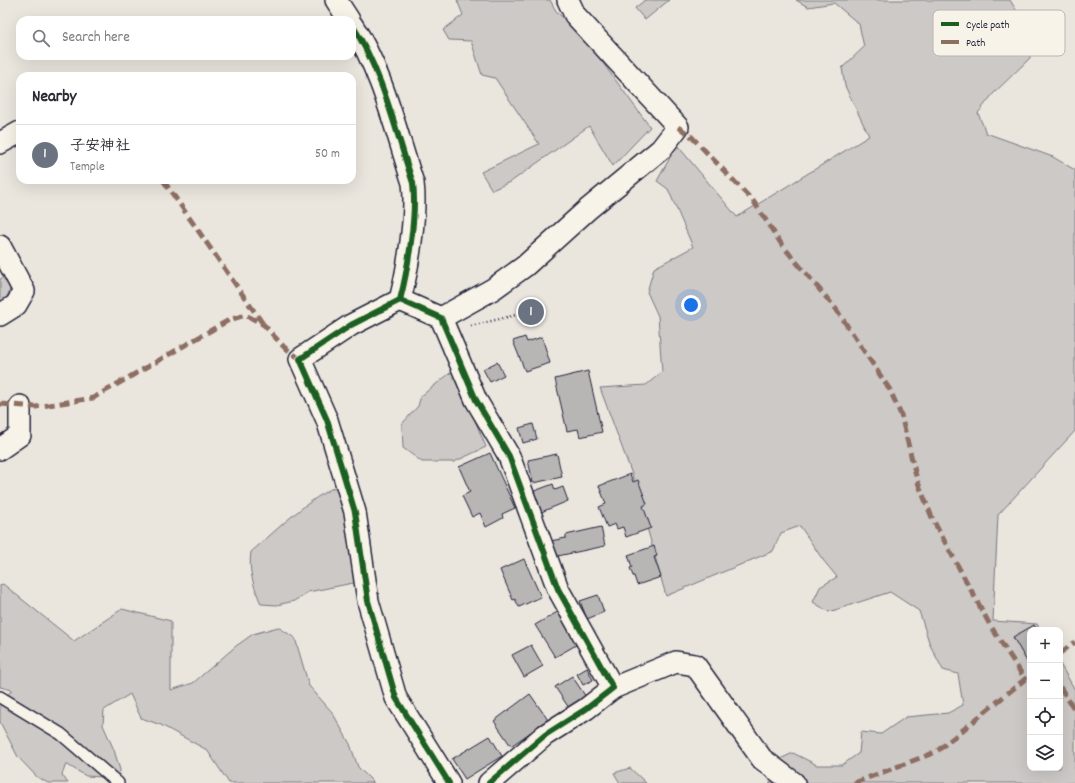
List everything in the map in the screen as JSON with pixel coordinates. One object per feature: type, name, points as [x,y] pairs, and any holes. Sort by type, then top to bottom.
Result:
[{"type":"street","points":[[336,0],[346,16]]},
{"type":"street","points":[[444,325],[525,266],[588,210],[661,149],[678,127],[575,15],[568,0]]},
{"type":"street","points":[[356,31],[378,77],[412,183],[415,200],[400,300]]},
{"type":"street","points":[[0,142],[16,134]]},
{"type":"street","points":[[0,246],[24,291],[16,305],[0,315]]},
{"type":"street","points":[[400,300],[444,325],[476,400],[509,456],[558,589],[613,688]]},
{"type":"street","points":[[400,300],[351,326],[300,360],[327,420],[355,512],[368,601],[396,698],[449,783]]},
{"type":"street","points":[[0,449],[20,435],[20,406]]},
{"type":"street","points":[[488,783],[545,735],[586,709],[613,688],[676,662],[695,665],[762,759],[794,783]]},
{"type":"lane","points":[[0,697],[61,734],[118,783]]},
{"type":"path","points":[[444,325],[524,313]]},
{"type":"shaded area","points":[[457,0],[550,0],[556,11],[586,40],[650,127],[613,166],[589,126],[512,181],[492,190],[481,172],[539,144],[495,78],[482,75],[471,41],[449,40],[443,30],[463,15]]},
{"type":"shaded area","points":[[645,0],[669,0],[645,20],[635,8]]},
{"type":"shaded area","points":[[796,0],[1010,0],[1016,10],[933,10],[933,56],[1030,56],[1030,58],[993,94],[978,113],[986,133],[1053,157],[1075,170],[1075,431],[998,515],[993,621],[1037,624],[1038,627],[1027,627],[1027,771],[1063,771],[1063,669],[1075,690],[1075,783],[769,783],[775,778],[769,764],[793,753],[817,765],[842,765],[859,753],[861,732],[881,734],[906,717],[948,713],[963,705],[958,674],[943,670],[930,645],[919,611],[890,592],[829,612],[813,602],[820,587],[837,577],[823,560],[800,526],[781,533],[773,551],[666,596],[633,477],[600,388],[646,385],[662,372],[658,316],[647,292],[654,268],[693,247],[668,189],[657,181],[677,145],[737,217],[869,136],[845,86],[842,68],[864,47],[859,24],[834,3],[808,7]]},
{"type":"shaded area","points":[[4,277],[11,287],[4,304],[0,307],[0,279]]},
{"type":"shaded area","points":[[454,370],[486,447],[454,462],[422,462],[403,448],[402,424],[418,406],[421,396]]},
{"type":"shaded area","points":[[341,484],[363,581],[308,592],[294,601],[277,605],[261,604],[251,572],[251,552],[305,506]]},
{"type":"shaded area","points":[[3,584],[74,641],[122,609],[171,621],[171,690],[193,683],[236,646],[253,634],[278,627],[295,638],[309,686],[332,712],[350,744],[358,767],[374,783],[229,783],[207,750],[161,725],[141,718],[130,694],[104,710],[103,725],[114,750],[120,770],[119,778],[86,776],[66,764],[62,775],[68,783],[48,783],[37,777],[18,757],[0,722],[0,703],[12,690],[0,687],[0,585]]},
{"type":"shaded area","points":[[630,768],[646,783],[620,783],[614,773]]},
{"type":"building","points":[[531,307],[536,312],[531,317],[526,312]]},
{"type":"building","points":[[525,337],[527,342],[542,337],[550,363],[525,371],[513,341]]},
{"type":"building","points":[[497,362],[504,375],[490,382],[483,369]]},
{"type":"building","points":[[588,371],[602,432],[580,437],[578,429],[567,431],[555,379]]},
{"type":"building","points":[[533,424],[537,439],[523,443],[519,428]]},
{"type":"building","points":[[490,453],[515,508],[502,514],[503,518],[486,527],[480,513],[472,517],[462,496],[470,492],[459,467]]},
{"type":"building","points":[[557,454],[562,477],[533,483],[528,460]]},
{"type":"building","points":[[630,474],[633,482],[638,480],[647,504],[643,506],[651,528],[626,537],[623,527],[617,529],[615,524],[607,527],[599,507],[606,504],[599,486]]},
{"type":"building","points":[[553,484],[555,490],[563,487],[568,501],[539,513],[532,492]]},
{"type":"building","points":[[601,527],[605,546],[553,557],[550,541],[566,538],[566,535]]},
{"type":"building","points":[[654,546],[657,556],[654,557],[661,577],[637,585],[630,568],[632,567],[628,555]]},
{"type":"building","points":[[524,559],[541,597],[519,607],[515,599],[513,600],[500,570]]},
{"type":"building","points":[[598,595],[604,612],[587,619],[580,601]]},
{"type":"building","points":[[559,611],[578,644],[555,657],[535,625]]},
{"type":"building","points":[[1027,629],[1027,662],[1013,637]]},
{"type":"building","points":[[531,645],[543,666],[524,677],[512,655]]},
{"type":"building","points":[[587,668],[593,680],[583,685],[577,674]]},
{"type":"building","points":[[572,676],[586,697],[569,708],[555,687]]},
{"type":"building","points":[[530,694],[548,720],[511,746],[494,721]]},
{"type":"building","points":[[490,736],[502,756],[465,779],[452,759]]},
{"type":"marked path","points":[[678,127],[690,135],[754,202],[782,245],[836,309],[890,390],[901,415],[917,480],[933,520],[990,625],[1025,679]]},
{"type":"marked path","points":[[166,184],[263,324]]},
{"type":"marked path","points":[[0,404],[36,407],[93,398],[229,320],[246,315],[264,325],[284,347],[300,359]]},
{"type":"marked path","points":[[1063,651],[1075,642]]},
{"type":"marked path","points":[[854,783],[936,752],[1027,677]]},
{"type":"marked path","points":[[1063,692],[1075,710]]},
{"type":"cycle path","points":[[356,32],[363,43],[380,81],[413,183],[414,210],[409,258],[400,300],[351,325],[300,359],[327,420],[355,512],[368,601],[396,698],[449,783]]},
{"type":"cycle path","points":[[400,300],[441,318],[476,400],[509,456],[558,589],[613,688],[586,709],[545,735],[489,783]]},
{"type":"place","name":"子安神社","points":[[531,312]]}]
